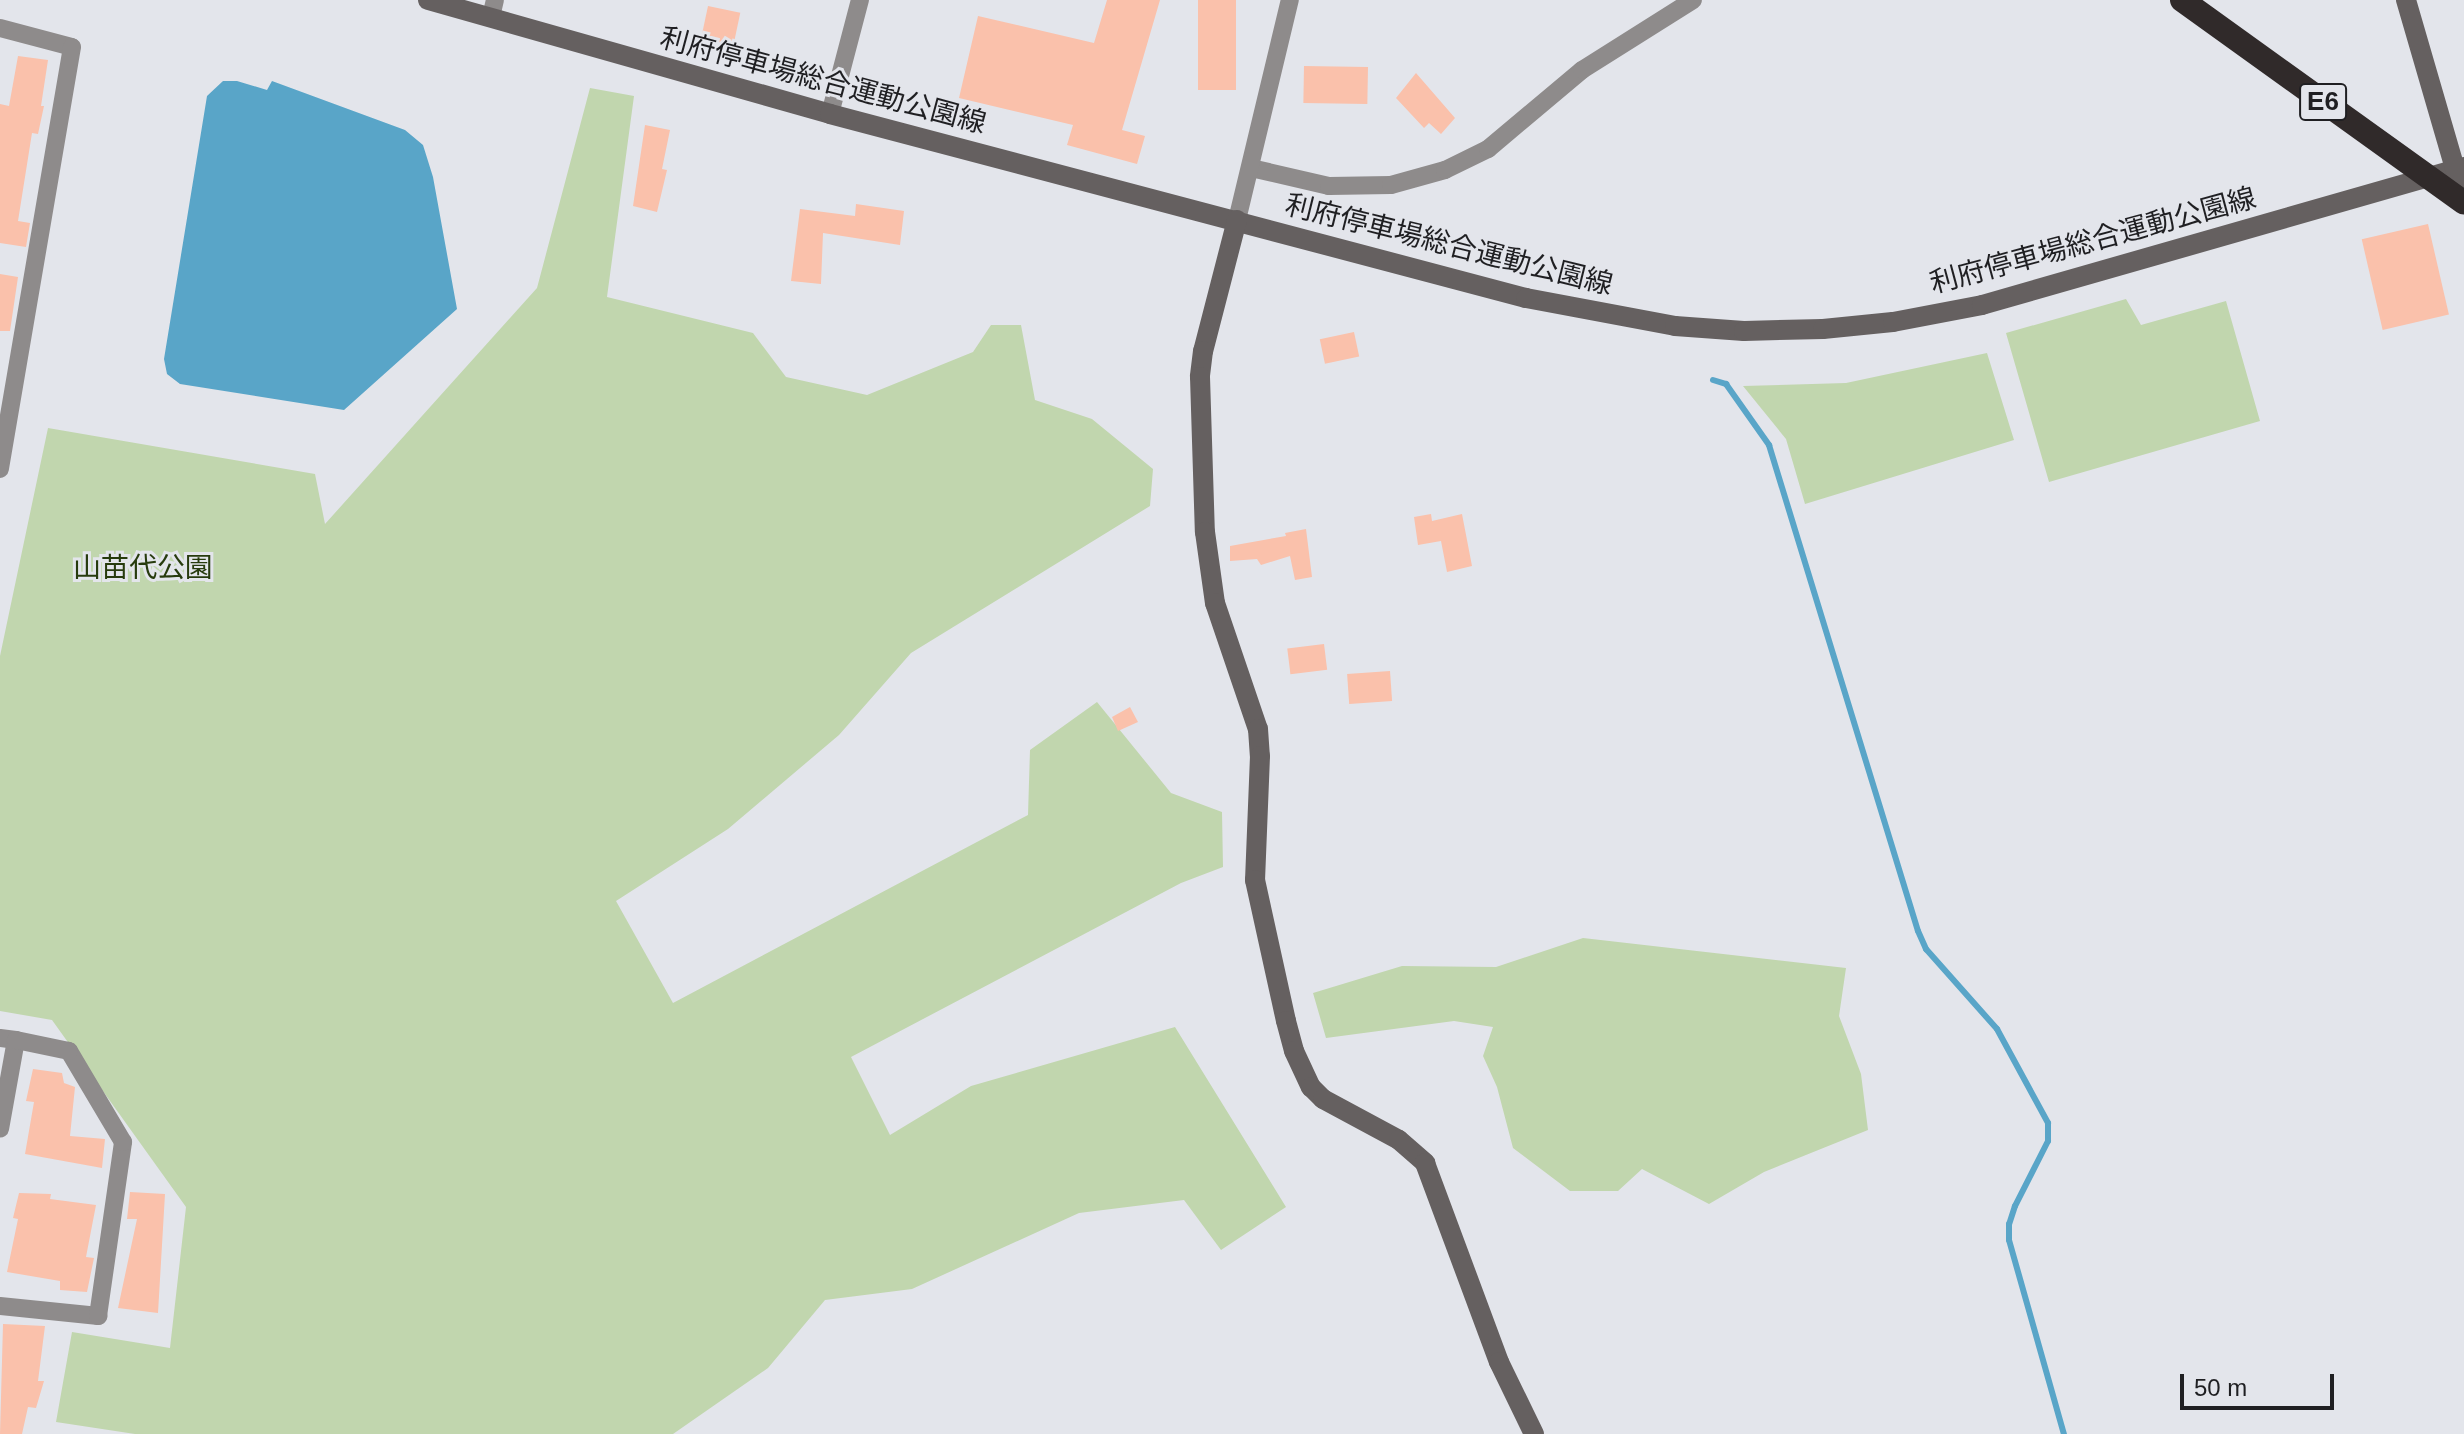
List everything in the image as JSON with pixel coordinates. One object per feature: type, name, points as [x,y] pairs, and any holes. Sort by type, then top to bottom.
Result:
[{"type":"highway","name":"E6","points":[[2182,0],[2464,202]]},
{"type":"main road","name":"利府停車場総合運動公園線","points":[[428,0],[493,9],[830,114],[1526,298],[1675,326],[1744,331],[1823,329],[1893,322],[1982,305],[2460,168]]},
{"type":"main road","points":[[2406,0],[2460,168],[2464,202]]},
{"type":"main road","points":[[1237,220],[1203,351],[1200,377],[1202,478],[1215,603],[1258,729],[1260,756],[1255,880],[1286,1021],[1294,1051],[1311,1087],[1323,1099],[1399,1140],[1425,1163],[1499,1362],[1534,1434]]},
{"type":"street","points":[[830,114],[860,0]]},
{"type":"street","points":[[1237,220],[1290,0]]},
{"type":"street","points":[[1251,168],[1329,186],[1391,185],[1445,170],[1488,149],[1582,70],[1693,0]]},
{"type":"street","points":[[0,28],[72,47],[8,378],[0,469]]},
{"type":"street","points":[[0,1129],[8,1039],[69,1051],[123,1142],[98,1316],[0,1306]]},
{"type":"green space","name":"山苗代公園","points":[[590,88],[634,96],[607,297],[753,333],[786,377],[867,395],[973,352],[991,325],[1021,325],[1035,400],[1092,419],[1153,469],[1150,506],[911,653],[839,735],[728,829],[616,901],[673,1003],[1028,815],[1030,750],[1097,702],[1171,793],[1222,812],[1223,867],[1181,883],[851,1057],[890,1135],[971,1086],[1175,1027],[1286,1207],[1221,1250],[1184,1200],[1079,1213],[912,1289],[825,1300],[768,1368],[673,1434],[135,1434],[56,1422],[72,1332],[170,1348],[186,1207],[52,1020],[0,1011],[0,656],[48,428],[315,474],[325,524],[537,288]]},
{"type":"green space","points":[[2126,299],[2141,325],[2226,301],[2260,421],[2049,482],[2006,333]]},
{"type":"green space","points":[[1987,353],[2014,440],[1805,504],[1786,439],[1743,386],[1846,383]]},
{"type":"green space","points":[[1583,938],[1846,968],[1839,1016],[1861,1074],[1868,1130],[1764,1172],[1709,1204],[1642,1169],[1618,1191],[1570,1191],[1513,1148],[1497,1087],[1483,1056],[1493,1027],[1454,1021],[1326,1038],[1313,993],[1402,966],[1496,967]]},
{"type":"water","points":[[223,81],[237,81],[267,90],[272,81],[405,130],[423,145],[433,177],[457,309],[344,410],[180,384],[167,374],[164,359],[207,96]]},
{"type":"building","points":[[1107,0],[1160,0],[1122,130],[1145,136],[1137,164],[1067,145],[1073,125],[959,98],[978,16],[1094,43]]},
{"type":"building","points":[[1198,0],[1236,0],[1236,90],[1198,90]]},
{"type":"building","points":[[708,6],[740,13],[733,45],[701,38]]},
{"type":"building","points":[[18,56],[48,60],[41,106],[44,106],[38,134],[32,133],[18,221],[30,223],[26,247],[0,243],[0,104],[9,106]]},
{"type":"building","points":[[1304,66],[1368,67],[1367,104],[1303,103]]},
{"type":"building","points":[[1416,73],[1455,118],[1441,134],[1429,123],[1424,128],[1396,98]]},
{"type":"building","points":[[645,125],[670,130],[662,169],[667,170],[657,212],[633,206]]},
{"type":"building","points":[[856,204],[904,211],[900,245],[823,233],[821,284],[791,281],[800,209],[855,216]]},
{"type":"building","points":[[2428,224],[2449,315],[2383,330],[2362,239]]},
{"type":"building","points":[[0,274],[18,277],[10,331],[0,331]]},
{"type":"building","points":[[1354,332],[1359,356],[1325,364],[1320,339]]},
{"type":"building","points":[[1431,514],[1432,521],[1462,514],[1472,566],[1447,572],[1441,541],[1418,545],[1414,517]]},
{"type":"building","points":[[1306,529],[1312,577],[1295,580],[1290,556],[1261,565],[1257,559],[1230,561],[1230,546],[1286,536],[1285,533]]},
{"type":"building","points":[[1324,644],[1327,670],[1290,674],[1287,649]]},
{"type":"building","points":[[1390,671],[1392,701],[1349,704],[1347,674]]},
{"type":"building","points":[[1130,707],[1138,722],[1118,731],[1112,717]]},
{"type":"building","points":[[33,1069],[62,1073],[64,1083],[75,1087],[70,1136],[105,1139],[102,1168],[25,1154],[34,1102],[26,1101]]},
{"type":"building","points":[[130,1192],[165,1194],[158,1313],[118,1308],[137,1219],[127,1219]]},
{"type":"building","points":[[19,1193],[51,1194],[50,1199],[96,1205],[86,1257],[94,1258],[87,1292],[60,1290],[60,1281],[7,1272],[18,1219],[13,1218]]},
{"type":"building","points":[[3,1324],[45,1326],[38,1381],[44,1381],[36,1408],[28,1407],[22,1434],[0,1434]]},
{"type":"waterway","points":[[1713,380],[1726,384],[1769,445],[1926,949],[1997,1029],[2048,1123],[2048,1141],[2015,1206],[2009,1224],[2009,1240],[2064,1434]]}]
